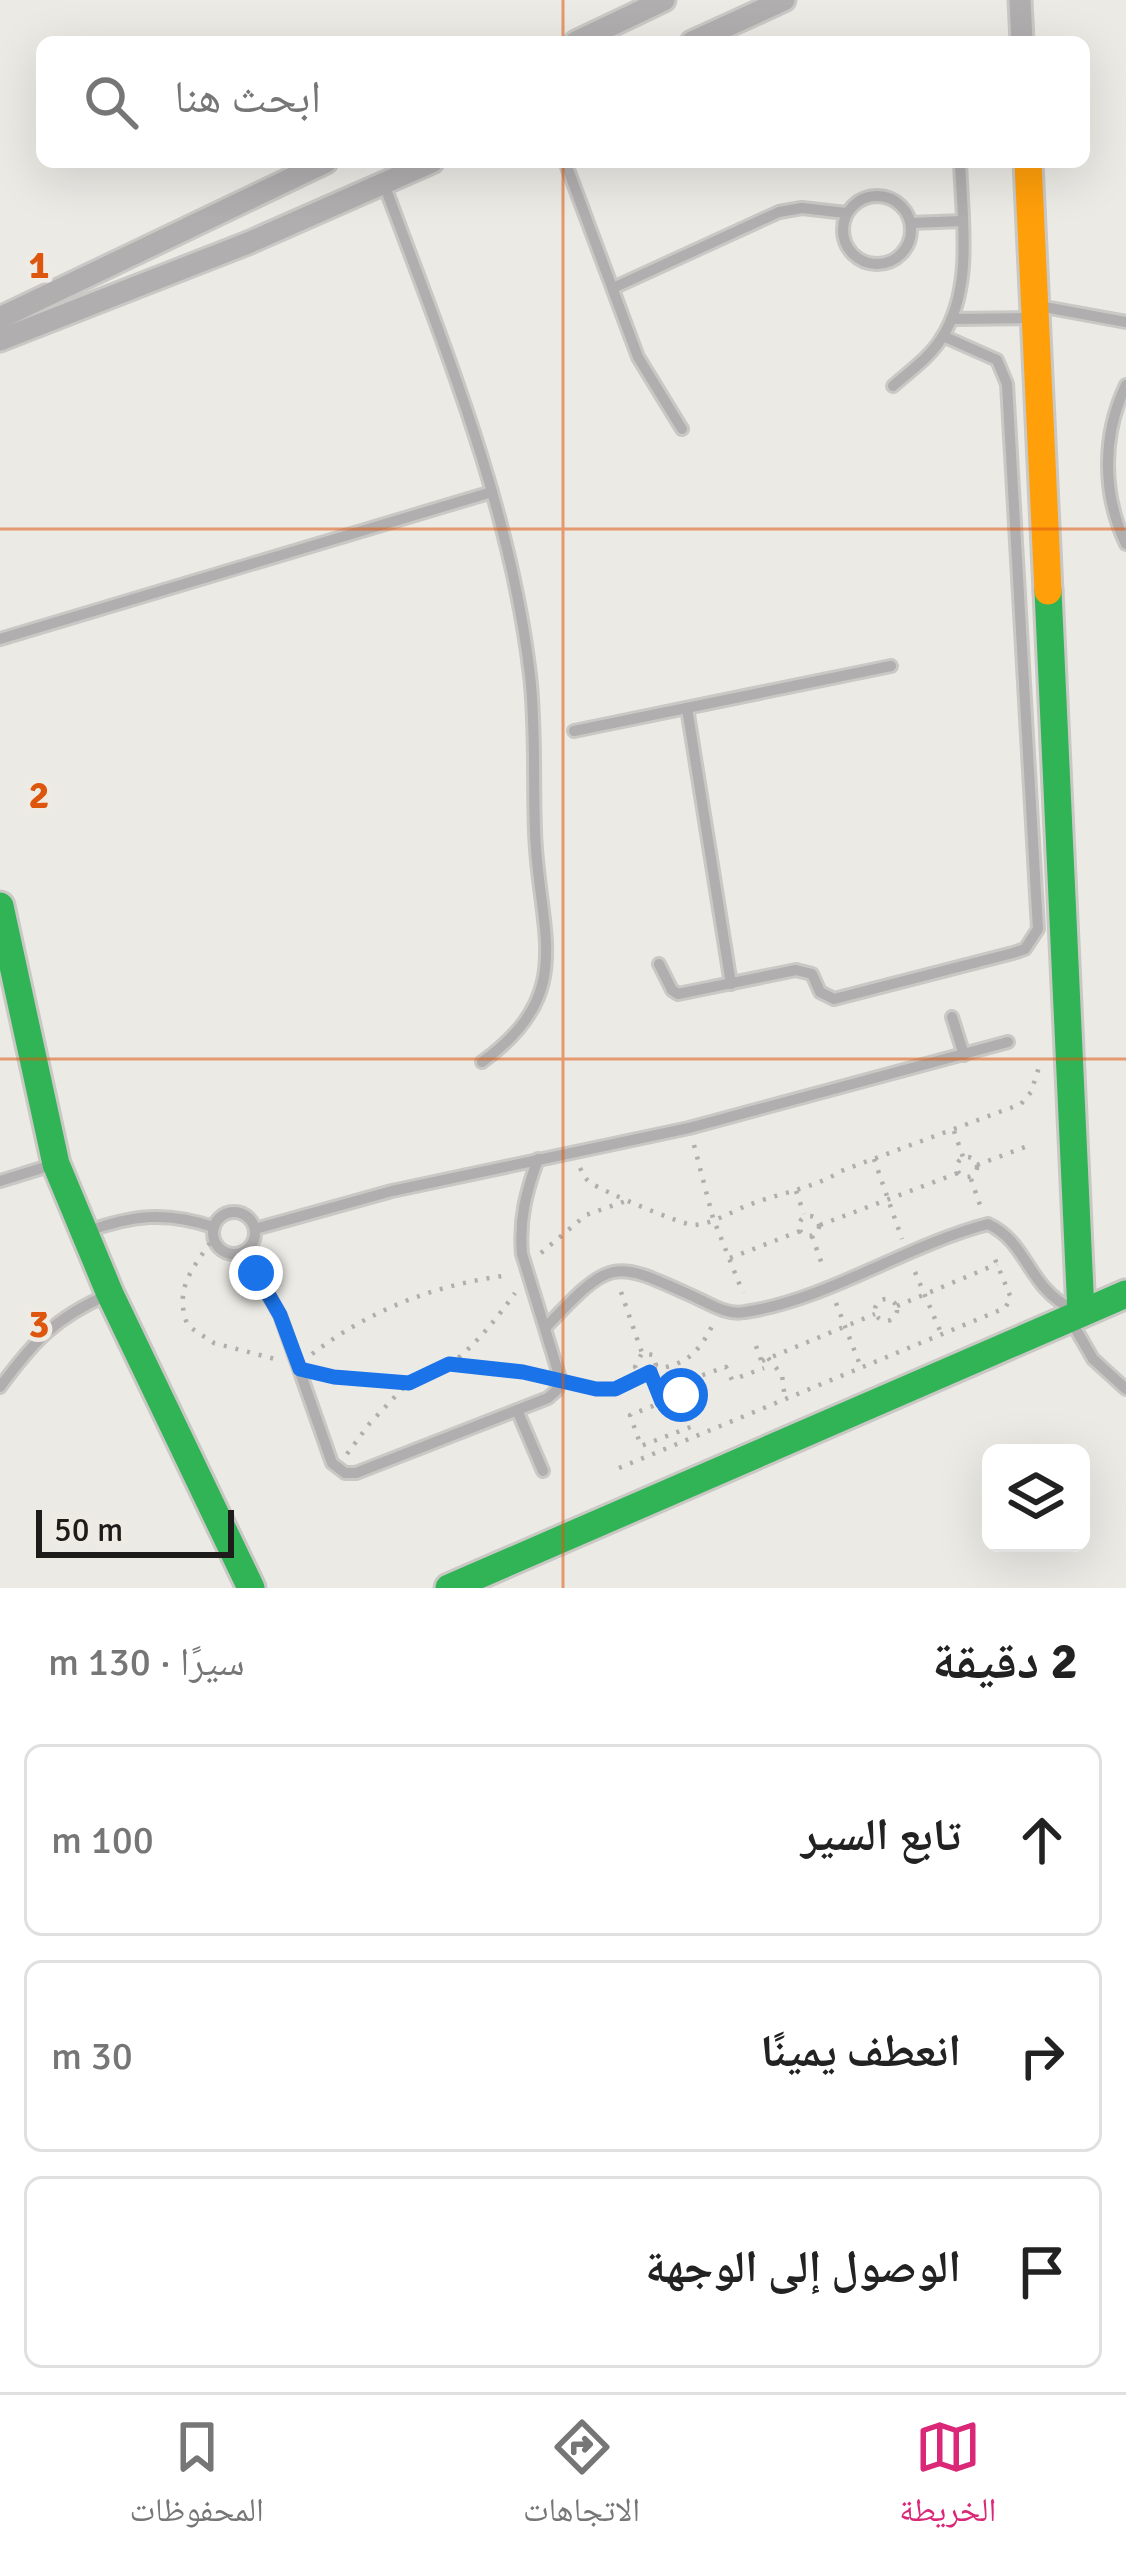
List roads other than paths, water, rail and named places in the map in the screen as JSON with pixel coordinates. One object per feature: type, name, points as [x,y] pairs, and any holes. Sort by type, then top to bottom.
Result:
[{"type":"street","points":[[589,36],[664,0]]},
{"type":"street","points":[[705,36],[784,0]]},
{"type":"street","points":[[1020,0],[1022,36]]},
{"type":"street","points":[[0,318],[313,168]]},
{"type":"street","points":[[0,340],[248,243],[419,168]]},
{"type":"street","points":[[1028,168],[1075,1315]]},
{"type":"street","points":[[0,906],[56,1164],[82,1233],[250,1588]]},
{"type":"street","points":[[448,1588],[1126,1294]]},
{"type":"lane","points":[[568,168],[638,357],[682,429]]},
{"type":"lane","points":[[893,386],[932,352],[952,319],[961,284],[960,168]]},
{"type":"lane","points":[[384,184],[478,437],[529,670],[535,727],[535,831],[548,964],[538,1004],[515,1038],[482,1062]]},
{"type":"lane","points":[[875,195],[898,202],[911,223],[908,246],[900,255],[878,264],[856,257],[843,237],[846,214],[875,195]]},
{"type":"lane","points":[[613,288],[779,212],[802,208],[846,214]]},
{"type":"lane","points":[[911,223],[962,221]]},
{"type":"lane","points":[[952,319],[1036,311],[1126,322]]},
{"type":"lane","points":[[658,964],[671,990],[678,994],[796,970],[812,974],[826,997],[842,998],[1025,949],[1038,929],[1007,384],[997,360],[943,337]]},
{"type":"lane","points":[[1126,385],[1110,430],[1107,472],[1114,514],[1126,544]]},
{"type":"lane","points":[[0,639],[492,492]]},
{"type":"lane","points":[[574,731],[891,666]]},
{"type":"lane","points":[[687,708],[730,984]]},
{"type":"lane","points":[[952,1017],[964,1055]]},
{"type":"lane","points":[[255,1229],[392,1191],[689,1128],[1008,1042]]},
{"type":"lane","points":[[243,1252],[280,1315],[332,1463],[356,1473],[553,1395],[560,1378],[522,1254],[521,1215],[538,1160]]},
{"type":"lane","points":[[0,1181],[56,1164]]},
{"type":"lane","points":[[82,1233],[143,1216],[167,1215],[213,1233],[220,1249],[231,1254],[243,1252],[255,1238],[250,1219],[241,1212],[229,1212],[213,1233]]},
{"type":"lane","points":[[546,1327],[590,1281],[613,1270],[637,1271],[718,1308],[749,1311],[830,1286],[988,1224],[1016,1244],[1045,1291],[1075,1315],[1094,1359],[1126,1388]]},
{"type":"lane","points":[[0,1387],[36,1341],[66,1313],[110,1294]]},
{"type":"lane","points":[[518,1410],[543,1471]]}]
